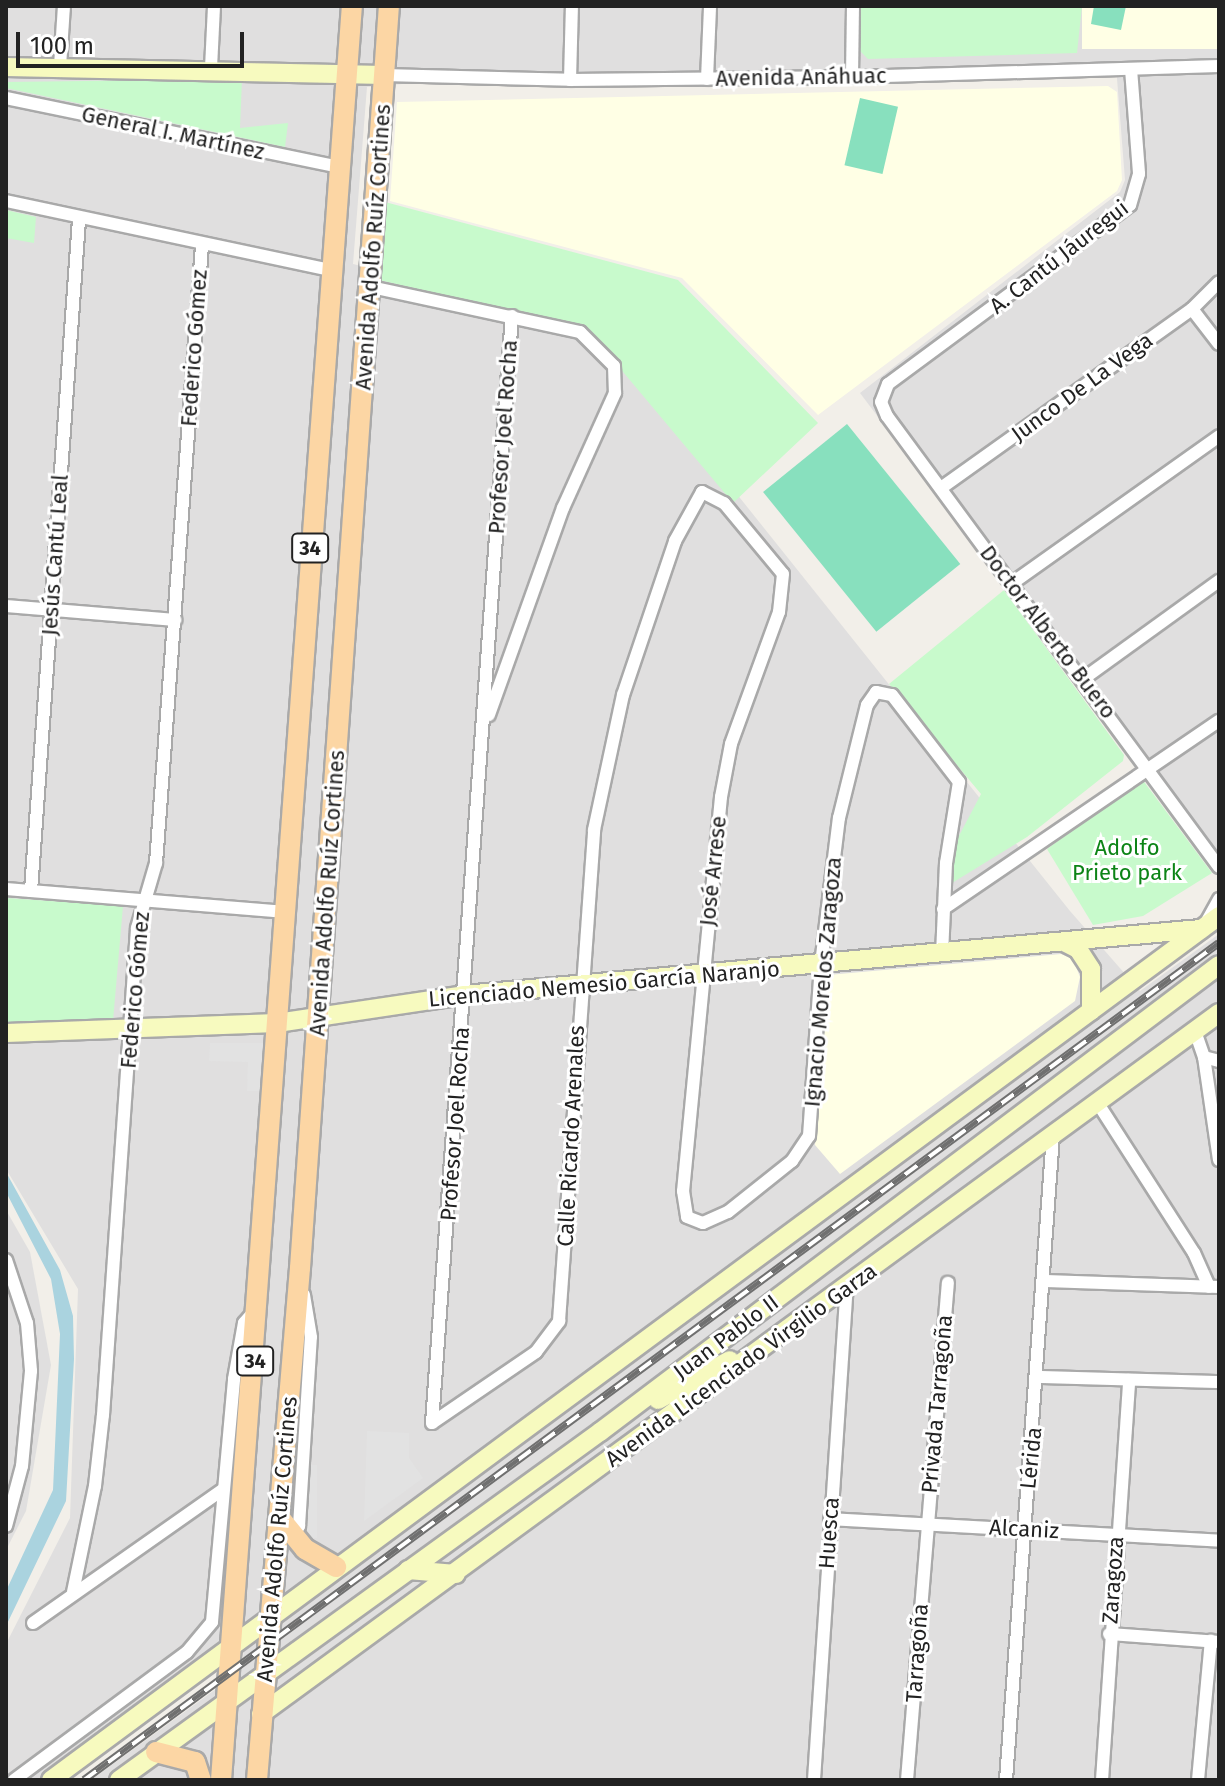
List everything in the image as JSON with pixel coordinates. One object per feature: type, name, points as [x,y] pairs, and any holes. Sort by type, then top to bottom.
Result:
[{"type":"main road","name":"Avenida Adolfo Ruíz Cortines","points":[[221,1780],[259,1308],[283,912],[352,6]]},
{"type":"main road","name":"Avenida Adolfo Ruíz Cortines","points":[[257,1780],[267,1618],[279,1517],[300,1268],[389,6]]},
{"type":"main road","points":[[6,67],[211,68],[384,75]]},
{"type":"main road","name":"Juan Pablo II","points":[[51,1780],[230,1644],[1091,1011],[1211,928],[1219,916]]},
{"type":"main road","name":"Licenciado Nemesio García Naranjo","points":[[6,1033],[130,1032],[277,1023],[318,1013],[580,983],[702,975],[1211,928]]},
{"type":"main road","points":[[1064,942],[1078,949],[1091,969],[1091,1011]]},
{"type":"main road","name":"Juan Pablo II","points":[[119,1780],[226,1698],[600,1432],[1219,965]]},
{"type":"main road","name":"Avenida Licenciado Virgilio Garza","points":[[261,1714],[1219,1013]]},
{"type":"main road","points":[[600,1432],[797,1323]]},
{"type":"main road","points":[[279,1517],[293,1537],[336,1567]]},
{"type":"main road","points":[[408,1570],[456,1574]]},
{"type":"main road","points":[[156,1752],[195,1762],[201,1780]]},
{"type":"street","points":[[60,66],[64,6]]},
{"type":"street","points":[[211,68],[214,6]]},
{"type":"street","points":[[570,80],[572,6]]},
{"type":"street","points":[[707,79],[710,6]]},
{"type":"street","points":[[852,77],[853,6]]},
{"type":"street","name":"Avenida Anáhuac","points":[[384,75],[570,80],[707,79],[1219,66]]},
{"type":"street","name":"A. Cantú Jáuregui","points":[[881,396],[888,384],[1130,205],[1139,186],[1131,69]]},
{"type":"street","name":"General I. Martínez","points":[[6,98],[339,167]]},
{"type":"street","points":[[6,201],[202,246],[331,270]]},
{"type":"street","name":"Jesús Cantú Leal","points":[[31,891],[79,219]]},
{"type":"street","name":"Federico Gómez","points":[[73,1592],[95,1486],[142,901],[153,886],[156,863],[202,246]]},
{"type":"street","name":"Junco De La Vega","points":[[941,488],[1192,309],[1219,282]]},
{"type":"street","points":[[371,287],[512,316]]},
{"type":"street","points":[[1192,309],[1219,344]]},
{"type":"street","name":"Profesor Joel Rocha","points":[[432,1423],[512,316],[580,332],[614,366],[617,382],[563,508],[484,729]]},
{"type":"street","name":"Doctor Alberto Buero","points":[[881,396],[887,416],[1219,867]]},
{"type":"street","points":[[1011,584],[1219,436]]},
{"type":"street","name":"Calle Ricardo Arenales","points":[[432,1423],[536,1352],[559,1321],[580,983],[594,830],[623,695],[675,541],[702,492],[724,503],[783,574]]},
{"type":"street","name":"José Arrese","points":[[694,1222],[687,1217],[683,1191],[702,975],[731,744],[779,612],[783,574]]},
{"type":"street","points":[[1083,679],[1219,581]]},
{"type":"street","points":[[6,606],[175,620]]},
{"type":"street","name":"Ignacio Morelos Zaragoza","points":[[694,1222],[715,1221],[728,1212],[792,1161],[809,1136],[821,964],[839,818],[867,705],[882,691],[892,695],[959,782],[943,909]]},
{"type":"street","points":[[942,954],[943,909],[1219,721]]},
{"type":"street","points":[[6,889],[283,912]]},
{"type":"street","points":[[1211,928],[1219,899]]},
{"type":"street","points":[[1195,1031],[1204,1057],[1219,1160]]},
{"type":"street","points":[[1204,1057],[1219,1061]]},
{"type":"street","points":[[1097,1102],[1214,1287]]},
{"type":"street","name":"Lérida","points":[[1006,1780],[1023,1528],[1039,1377],[1053,1136]]},
{"type":"street","points":[[6,1260],[27,1323],[31,1371],[25,1451],[6,1526]]},
{"type":"street","points":[[293,1537],[299,1526],[311,1337],[300,1268]]},
{"type":"street","points":[[1046,1281],[1214,1287]]},
{"type":"street","name":"Privada Tarragoña","points":[[927,1525],[948,1283]]},
{"type":"street","name":"Huesca","points":[[814,1780],[847,1286]]},
{"type":"street","points":[[14,1780],[187,1652],[212,1622],[222,1490],[239,1344],[248,1314],[259,1308]]},
{"type":"street","points":[[1039,1377],[1219,1382]]},
{"type":"street","name":"Zaragoza","points":[[1102,1780],[1109,1634],[1129,1380]]},
{"type":"street","points":[[33,1623],[222,1490]]},
{"type":"street","name":"Alcaniz","points":[[830,1519],[1219,1541]]},
{"type":"street","name":"Tarragoña","points":[[907,1780],[927,1525]]},
{"type":"street","points":[[1109,1634],[1215,1642],[1198,1780]]},
{"type":"shaded area","points":[[6,6],[1219,6],[1219,870],[860,393],[1120,192],[1125,180],[1116,66],[438,81],[367,87],[353,264],[601,324],[1070,911],[1140,991],[1219,934],[1219,1780],[91,1780],[242,1670],[244,1648],[62,1780],[6,1780],[6,1644],[70,1518],[78,1289],[6,1169]]},
{"type":"shaded area","points":[[1082,6],[1219,6],[1219,49],[1082,49]]},
{"type":"shaded area","points":[[1108,86],[1117,92],[1122,180],[1117,191],[818,415],[682,278],[390,201],[397,102]]},
{"type":"shaded area","points":[[1061,954],[1073,959],[1080,977],[1075,1001],[840,1174],[815,1145],[828,975]]},
{"type":"shaded area","points":[[210,1043],[264,1043],[261,1091],[247,1091],[248,1062],[209,1061]]},
{"type":"shaded area","points":[[6,1210],[30,1252],[51,1365],[26,1511],[6,1550]]},
{"type":"shaded area","points":[[367,1431],[409,1433],[409,1458],[423,1478],[364,1521]]},
{"type":"shaded area","points":[[304,1465],[317,1465],[317,1538],[304,1538]]},
{"type":"green space","points":[[860,6],[1082,6],[1077,53],[868,59],[859,50]]},
{"type":"green space","points":[[1094,6],[1126,6],[1121,30],[1091,24]]},
{"type":"green space","points":[[242,79],[240,128],[288,123],[285,147],[6,88],[6,82]]},
{"type":"green space","points":[[860,98],[898,107],[882,174],[844,165]]},
{"type":"green space","points":[[385,202],[678,280],[818,423],[733,503],[587,329],[375,279],[385,233]]},
{"type":"green space","points":[[6,210],[36,217],[34,243],[6,238]]},
{"type":"green space","points":[[847,424],[960,564],[876,632],[763,492]]},
{"type":"green space","points":[[1004,590],[1124,755],[1123,761],[1027,837],[952,883],[951,851],[981,794],[889,684]]},
{"type":"green space","name":"Adolfo Prieto park","points":[[1142,779],[1212,873],[1143,916],[1093,925],[1047,849]]},
{"type":"green space","points":[[6,898],[123,906],[113,1021],[6,1025]]},
{"type":"water","points":[[6,1172],[60,1270],[73,1316],[74,1359],[66,1501],[6,1626],[6,1591],[53,1490],[60,1334],[51,1279],[6,1192]]},
{"type":"railway","points":[[84,1780],[1219,943]]}]
